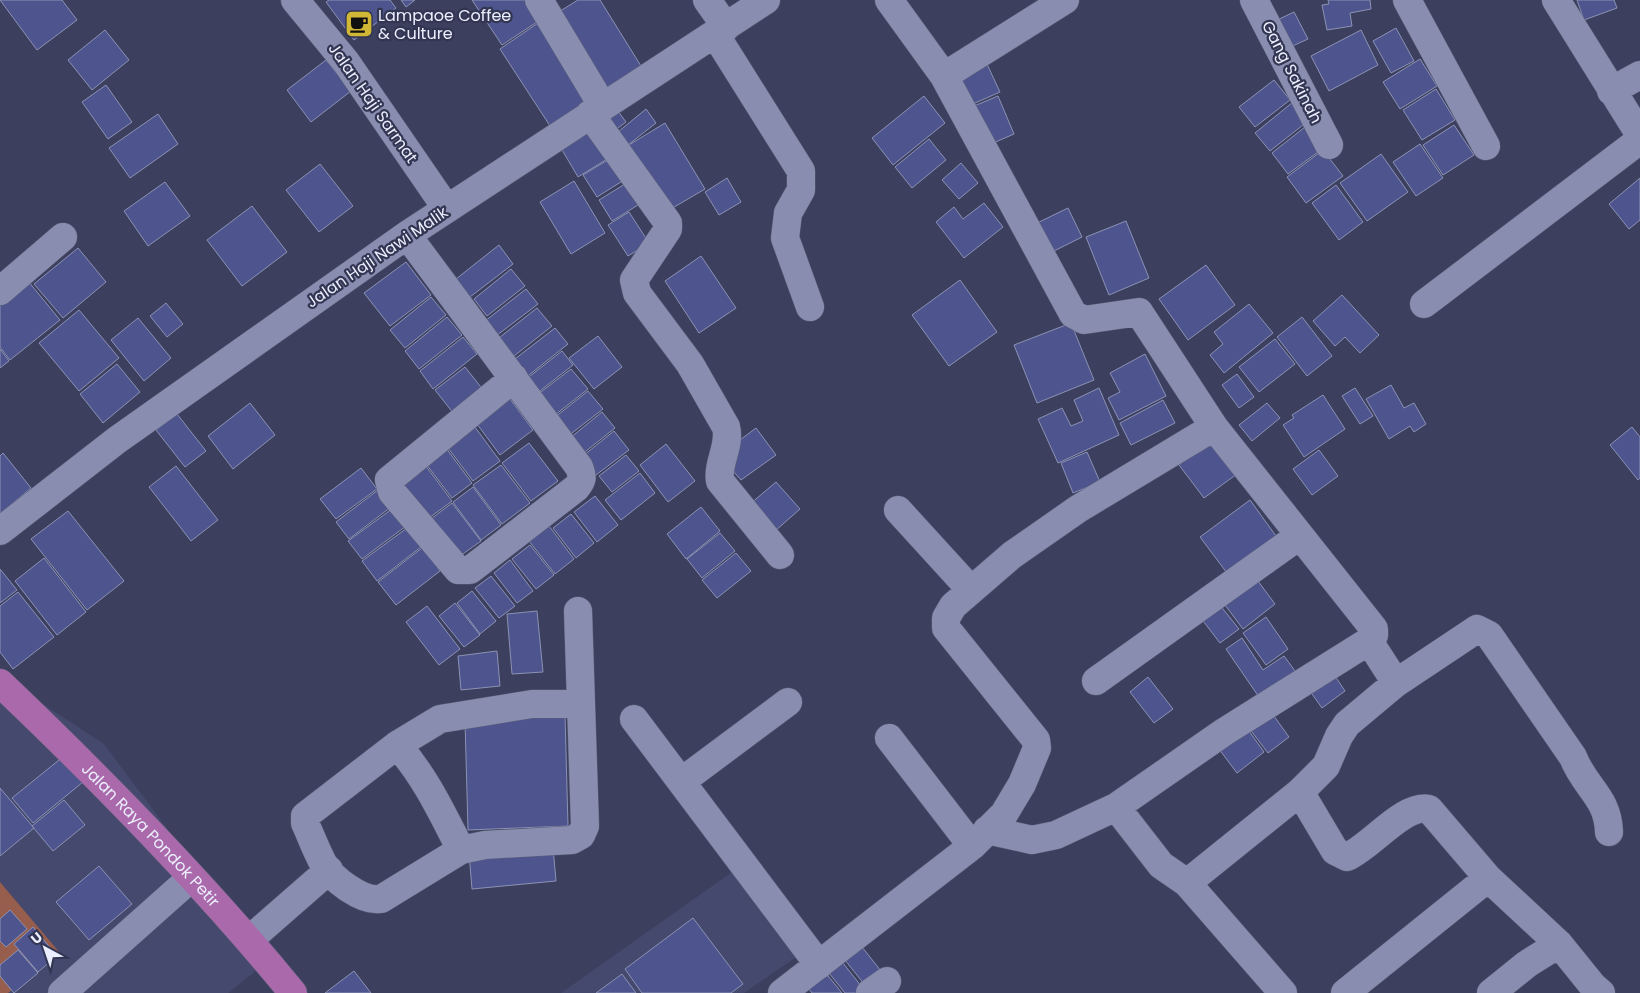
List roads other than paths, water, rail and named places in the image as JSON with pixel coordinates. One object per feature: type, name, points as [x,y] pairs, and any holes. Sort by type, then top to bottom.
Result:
[{"type":"main road","name":"Jalan Raya Pondok Petir","points":[[0,684],[79,758],[249,940],[293,993]]},
{"type":"street","name":"Jalan Haji Sarmat","points":[[295,0],[346,62],[447,209]]},
{"type":"street","points":[[539,0],[596,109],[668,223],[668,229],[634,280],[637,293],[690,364],[726,427],[726,444],[718,471],[720,481],[780,555]]},
{"type":"street","points":[[707,0],[721,30],[801,171],[801,190],[788,213],[785,238],[810,306]]},
{"type":"street","name":"Jalan Haji Nawi Malik","points":[[0,531],[117,440],[407,235],[596,109],[766,0]]},
{"type":"street","points":[[889,0],[944,76],[1073,314],[1084,320],[1139,312],[1214,427],[1299,536],[1371,623],[1374,635],[1369,641],[1224,732],[1116,807],[1056,835],[1032,840],[979,838],[889,738]]},
{"type":"street","points":[[944,76],[1066,0]]},
{"type":"street","name":"Gang Sakinah","points":[[1254,0],[1329,145]]},
{"type":"street","points":[[1407,0],[1486,146]]},
{"type":"street","points":[[1556,0],[1640,135]]},
{"type":"street","points":[[1611,91],[1640,75]]},
{"type":"street","points":[[1424,304],[1640,140]]},
{"type":"street","points":[[407,235],[514,378],[579,467],[583,476],[582,482],[470,570],[458,570],[392,492],[389,480],[514,378]]},
{"type":"street","points":[[0,291],[63,237]]},
{"type":"street","points":[[782,993],[979,838],[1004,814],[1014,799],[1037,748],[1036,740],[1030,729],[946,628],[946,618],[954,606],[1012,555],[1078,509],[1214,427]]},
{"type":"street","points":[[898,510],[970,590]]},
{"type":"street","points":[[1096,681],[1299,536]]},
{"type":"street","points":[[578,611],[585,826],[581,836],[572,840],[485,845],[461,850],[381,899],[371,900],[358,894],[329,870],[305,823],[305,816],[398,745],[440,719],[532,704],[581,704]]},
{"type":"street","points":[[1187,883],[1300,792],[1326,766],[1339,736],[1348,724],[1396,683],[1477,629],[1484,631],[1573,758],[1577,771],[1600,800],[1608,814],[1609,832]]},
{"type":"street","points":[[1369,641],[1396,683]]},
{"type":"street","points":[[682,781],[788,702]]},
{"type":"street","points":[[634,719],[819,965]]},
{"type":"street","points":[[398,745],[416,766],[461,850]]},
{"type":"street","points":[[1300,792],[1340,855],[1347,857],[1358,852],[1409,812],[1420,807],[1429,809],[1488,878],[1559,944],[1593,986],[1601,993]]},
{"type":"street","points":[[1116,807],[1161,866],[1187,883],[1283,993]]},
{"type":"street","points":[[249,940],[329,870]]},
{"type":"street","points":[[62,993],[191,878]]},
{"type":"street","points":[[1345,993],[1488,878]]},
{"type":"street","points":[[1491,993],[1527,964],[1559,944]]},
{"type":"place","name":"Lampaoe Coffee & Culture","points":[[359,24]]}]
